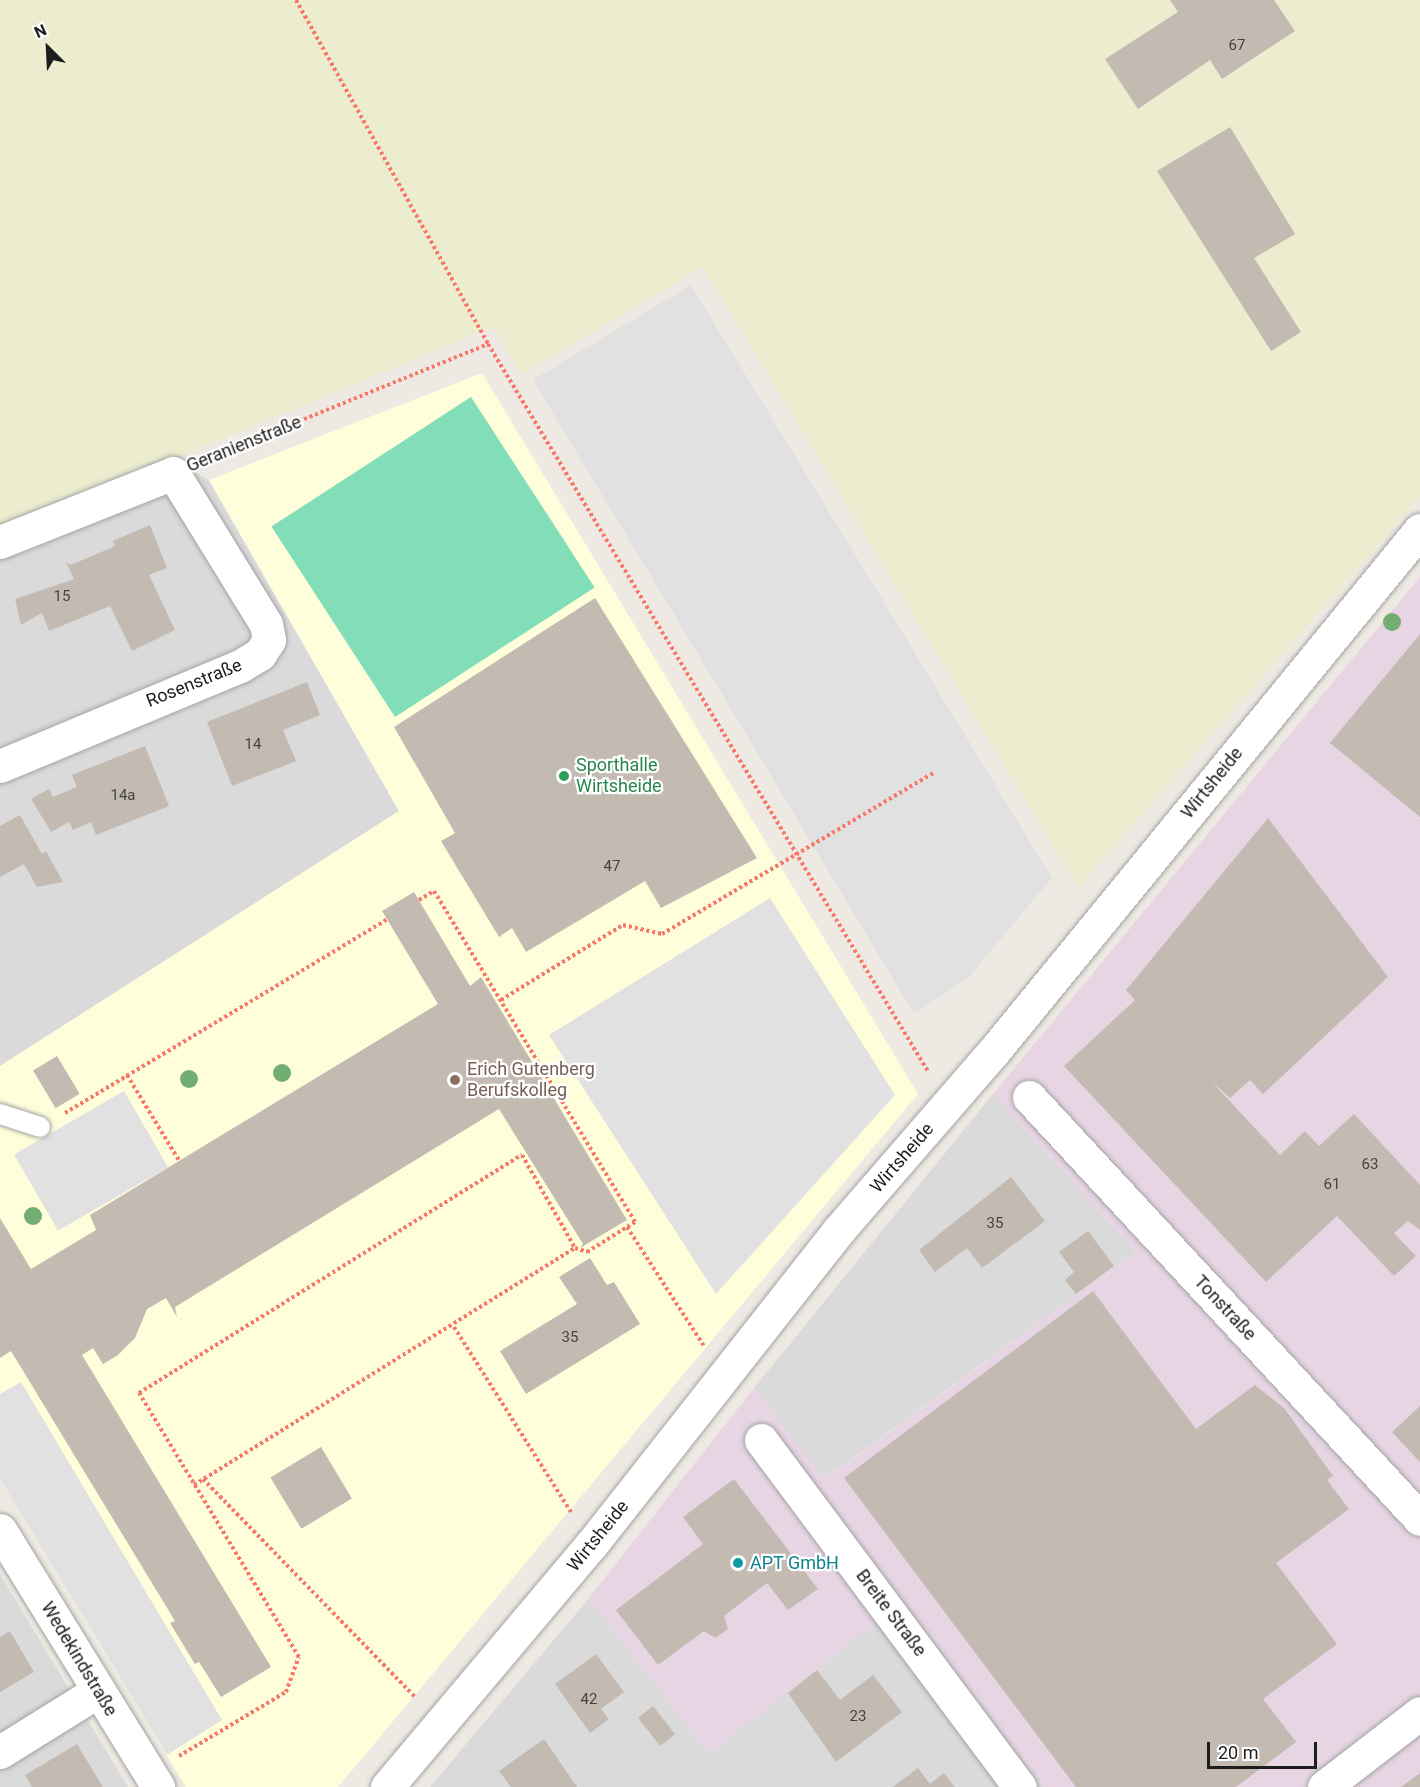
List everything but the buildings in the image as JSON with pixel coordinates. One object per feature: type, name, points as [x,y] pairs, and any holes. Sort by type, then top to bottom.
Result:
[{"type":"street","name":"Geranienstraße","points":[[0,542],[173,473]]},
{"type":"street","name":"Rosenstraße","points":[[0,766],[240,666],[260,654],[269,640],[266,624],[173,473]]},
{"type":"street","name":"Wirtsheide","points":[[387,1787],[591,1545],[728,1375],[838,1231],[948,1105],[1420,530]]},
{"type":"street","name":"Tonstraße","points":[[1029,1097],[1420,1519]]},
{"type":"street","name":"Breite Straße","points":[[761,1440],[1020,1787]]},
{"type":"street","name":"Wedekindstraße","points":[[0,1530],[154,1780]]},
{"type":"street","points":[[0,1752],[98,1692]]},
{"type":"street","points":[[1324,1787],[1420,1713]]},
{"type":"lane","points":[[0,1114],[40,1127]]},
{"type":"path","points":[[296,0],[488,344],[796,858],[948,1105]]},
{"type":"path","name":"Geranienstraße","points":[[173,473],[488,344]]},
{"type":"path","points":[[501,1000],[623,925],[663,934],[796,858],[935,772]]},
{"type":"path","points":[[154,1780],[286,1692],[299,1657],[139,1393],[522,1155],[575,1248],[587,1252],[635,1221],[434,891],[419,900]]},
{"type":"path","points":[[40,1127],[388,918]]},
{"type":"path","points":[[127,1075],[180,1162]]},
{"type":"path","points":[[627,1227],[728,1375]]},
{"type":"path","points":[[194,1485],[454,1327],[575,1248]]},
{"type":"path","points":[[454,1327],[591,1545]]},
{"type":"path","points":[[203,1479],[440,1724]]},
{"type":"shaded area","points":[[0,0],[1420,0],[1420,497],[1078,887],[703,267],[521,374],[494,327],[0,530]]},
{"type":"shaded area","points":[[691,285],[1052,878],[968,978],[914,1014],[533,380]]},
{"type":"shaded area","name":"Erich Gutenberg Berufskolleg","points":[[482,373],[918,1094],[338,1787],[186,1787],[0,1479],[0,1066],[399,811],[209,480]]},
{"type":"shaded area","points":[[172,461],[209,480],[399,811],[0,1066],[0,530]]},
{"type":"shaded area","points":[[1420,577],[1420,1787],[1043,1787],[904,1601],[709,1754],[589,1598],[754,1388],[825,1479],[1136,1252],[993,1094]]},
{"type":"shaded area","points":[[770,898],[895,1095],[716,1294],[549,1035]]},
{"type":"shaded area","points":[[124,1091],[168,1167],[58,1231],[14,1154]]},
{"type":"shaded area","points":[[993,1094],[1136,1252],[824,1479],[754,1388]]},
{"type":"shaded area","points":[[21,1382],[222,1720],[167,1755],[0,1479],[0,1394]]},
{"type":"shaded area","points":[[0,1574],[128,1787],[0,1787]]},
{"type":"shaded area","points":[[589,1598],[709,1754],[904,1600],[1043,1787],[430,1787]]},
{"type":"green space","points":[[471,397],[595,587],[395,717],[271,527]]},
{"type":"place","name":"Sporthalle Wirtsheide","points":[[564,776]]},
{"type":"place","name":"Erich Gutenberg Berufskolleg","points":[[455,1080]]},
{"type":"place","name":"APT GmbH","points":[[738,1563]]}]
